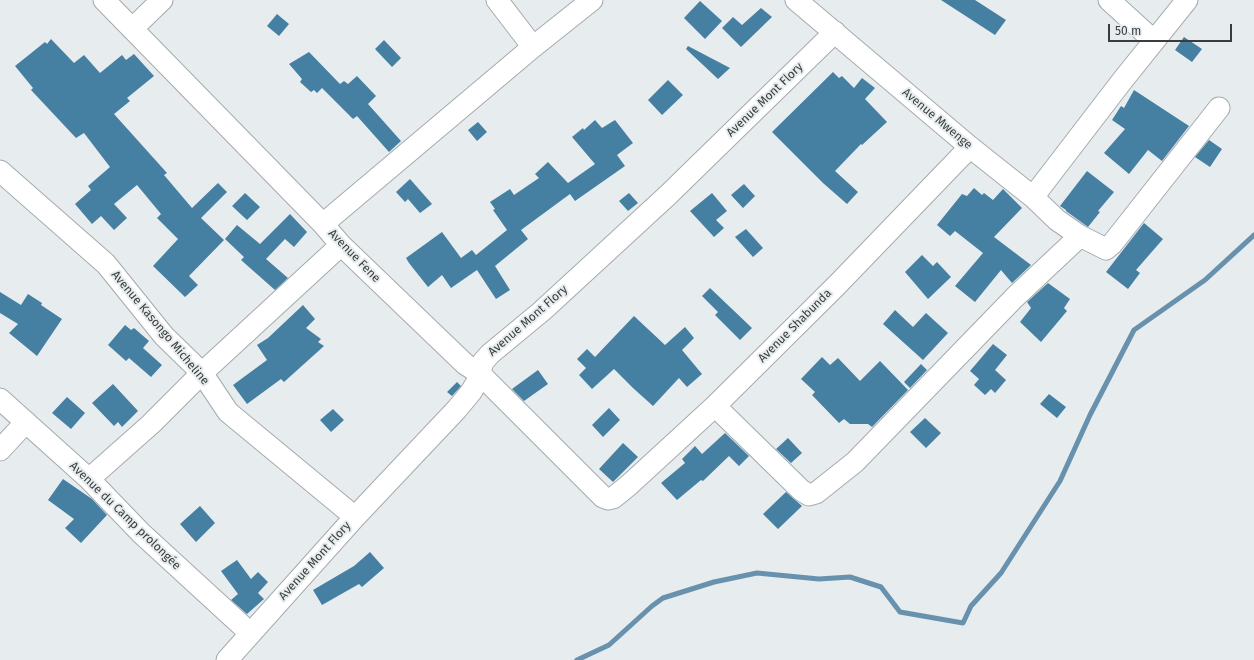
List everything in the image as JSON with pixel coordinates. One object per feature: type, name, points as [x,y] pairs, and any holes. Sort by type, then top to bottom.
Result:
[{"type":"street","name":"Avenue Fene","points":[[104,0],[323,224],[341,245],[465,364],[479,373],[603,497],[608,499],[613,498]]},
{"type":"street","points":[[132,29],[162,0]]},
{"type":"street","points":[[497,0],[533,47]]},
{"type":"street","points":[[323,224],[533,47],[592,0]]},
{"type":"street","name":"Avenue Mwenge","points":[[796,0],[970,147],[1033,197],[1057,220],[1080,236],[1106,249],[1110,247],[1219,108]]},
{"type":"street","points":[[1109,0],[1154,41]]},
{"type":"street","points":[[1033,197],[1122,80],[1187,0]]},
{"type":"street","name":"Avenue Mont Flory","points":[[228,660],[250,633],[355,516],[457,409],[477,382],[483,362],[490,354],[542,311],[668,195],[835,32]]},
{"type":"street","name":"Avenue Shabunda","points":[[613,498],[715,406],[843,279],[970,147]]},
{"type":"street","name":"Avenue Kasongo Micheline","points":[[0,171],[106,264],[164,336],[202,373],[222,405],[234,418],[355,516]]},
{"type":"street","points":[[715,406],[801,490],[809,495],[816,493],[855,462],[1015,297],[1080,236]]},
{"type":"street","points":[[89,479],[151,424],[202,373],[341,245]]},
{"type":"street","name":"Avenue du Camp prolongée","points":[[0,399],[89,479],[141,533],[250,633]]},
{"type":"street","points":[[0,450],[26,422]]},
{"type":"building","points":[[941,0],[975,0],[1006,20],[995,35]]},
{"type":"building","points":[[700,1],[722,21],[705,39],[684,18]]},
{"type":"building","points":[[761,8],[772,17],[741,47],[722,28],[733,17],[742,25]]},
{"type":"building","points":[[277,14],[289,24],[279,36],[267,26]]},
{"type":"building","points":[[1184,37],[1202,49],[1192,62],[1175,50]]},
{"type":"building","points":[[51,39],[74,63],[84,55],[100,73],[122,55],[126,60],[134,54],[154,76],[127,98],[130,101],[114,114],[167,173],[164,175],[192,208],[218,183],[227,192],[201,218],[224,240],[189,276],[198,285],[185,297],[153,266],[178,239],[157,218],[161,214],[137,185],[114,204],[127,218],[114,230],[101,216],[92,224],[75,204],[91,190],[88,186],[110,167],[84,133],[76,138],[31,90],[33,88],[15,66],[45,42],[47,44]]},
{"type":"building","points":[[384,40],[401,58],[392,67],[375,49]]},
{"type":"building","points":[[688,46],[730,68],[718,79],[686,49]]},
{"type":"building","points":[[309,52],[340,84],[344,81],[348,84],[357,76],[376,96],[368,104],[401,141],[389,152],[357,116],[353,119],[322,88],[317,93],[314,90],[311,92],[300,82],[302,79],[289,64]]},
{"type":"building","points":[[833,72],[839,78],[842,76],[854,88],[862,78],[875,88],[865,99],[887,122],[862,145],[861,144],[835,171],[858,192],[847,204],[823,183],[772,132]]},
{"type":"building","points":[[668,80],[683,95],[662,115],[648,100]]},
{"type":"building","points":[[1134,90],[1189,126],[1162,161],[1148,150],[1129,174],[1104,153],[1125,129],[1112,120],[1121,106],[1124,108]]},
{"type":"building","points":[[595,120],[602,128],[615,120],[633,143],[617,155],[625,166],[575,201],[570,194],[521,230],[528,239],[495,266],[510,290],[496,299],[477,270],[451,288],[442,275],[428,287],[406,258],[442,232],[461,258],[472,250],[476,255],[507,230],[493,210],[495,209],[490,202],[510,189],[514,195],[539,178],[535,174],[548,162],[568,183],[595,164],[572,137],[583,128],[584,130]]},
{"type":"building","points":[[478,122],[487,132],[477,141],[468,130]]},
{"type":"building","points":[[1209,140],[1222,149],[1210,167],[1195,157]]},
{"type":"building","points":[[1087,171],[1114,192],[1098,211],[1100,212],[1088,227],[1060,206]]},
{"type":"building","points":[[410,179],[432,204],[420,213],[408,199],[405,202],[396,192]]},
{"type":"building","points":[[744,184],[755,196],[743,208],[731,195]]},
{"type":"building","points":[[974,188],[982,195],[984,193],[993,200],[1003,189],[1022,208],[994,237],[1031,265],[1012,283],[1001,270],[975,302],[955,286],[983,253],[955,231],[950,236],[937,225],[962,194],[967,196]]},
{"type":"building","points":[[245,193],[260,207],[247,220],[232,206]]},
{"type":"building","points":[[629,193],[638,203],[628,211],[619,201]]},
{"type":"building","points":[[712,193],[727,211],[716,220],[724,228],[714,237],[690,211]]},
{"type":"building","points":[[290,214],[307,232],[294,247],[285,239],[266,259],[288,278],[275,290],[241,260],[244,257],[225,239],[237,225],[260,244]]},
{"type":"building","points":[[1144,223],[1163,239],[1136,270],[1140,273],[1128,289],[1106,272]]},
{"type":"building","points":[[746,229],[763,248],[753,257],[735,237]]},
{"type":"building","points":[[922,255],[933,266],[937,262],[951,277],[928,299],[905,272]]},
{"type":"building","points":[[1048,283],[1070,299],[1064,308],[1067,311],[1041,342],[1020,322],[1031,308],[1027,302]]},
{"type":"building","points":[[710,288],[752,328],[740,340],[715,315],[718,312],[702,296]]},
{"type":"building","points":[[0,292],[21,305],[28,294],[62,319],[37,356],[9,333],[18,324],[0,313]]},
{"type":"building","points":[[303,305],[315,319],[306,328],[321,339],[318,342],[324,346],[284,382],[281,379],[247,404],[233,385],[267,360],[257,345],[268,338]]},
{"type":"building","points":[[895,310],[913,327],[926,313],[948,333],[923,360],[883,324]]},
{"type":"building","points":[[634,316],[665,345],[685,327],[694,338],[682,350],[702,374],[687,387],[679,378],[653,406],[614,369],[592,389],[579,375],[586,368],[577,359],[587,349],[595,357]]},
{"type":"building","points":[[125,325],[131,330],[134,328],[149,341],[143,348],[162,365],[151,377],[129,358],[126,361],[108,345]]},
{"type":"building","points":[[993,344],[1007,355],[995,370],[1006,380],[995,393],[991,389],[985,395],[974,385],[979,379],[970,371]]},
{"type":"building","points":[[822,357],[830,365],[838,358],[860,381],[880,361],[908,390],[872,427],[868,424],[850,424],[844,419],[839,423],[812,395],[815,392],[801,379]]},
{"type":"building","points":[[921,364],[927,370],[910,388],[904,382]]},
{"type":"building","points":[[538,370],[548,384],[524,401],[512,389]]},
{"type":"building","points":[[457,382],[461,386],[452,396],[447,392]]},
{"type":"building","points":[[113,384],[138,411],[122,427],[118,422],[114,426],[92,403]]},
{"type":"building","points":[[1049,394],[1066,407],[1057,418],[1040,404]]},
{"type":"building","points":[[67,397],[85,413],[71,429],[52,413]]},
{"type":"building","points":[[609,408],[620,420],[603,437],[592,425]]},
{"type":"building","points":[[333,409],[344,420],[331,432],[320,420]]},
{"type":"building","points":[[925,418],[941,433],[926,448],[910,432]]},
{"type":"building","points":[[725,433],[749,456],[739,466],[729,456],[703,481],[701,480],[677,500],[661,483],[685,463],[682,459],[695,446],[702,454]]},
{"type":"building","points":[[788,438],[802,453],[791,463],[776,449]]},
{"type":"building","points":[[623,443],[638,457],[613,482],[599,469]]},
{"type":"building","points":[[63,479],[92,499],[107,515],[81,543],[65,528],[74,519],[48,500]]},
{"type":"building","points":[[786,492],[802,506],[778,529],[763,514]]},
{"type":"building","points":[[200,506],[215,523],[196,542],[180,524]]},
{"type":"building","points":[[370,552],[384,568],[362,587],[359,584],[322,605],[313,590],[354,566]]},
{"type":"building","points":[[237,560],[251,579],[258,572],[268,582],[258,593],[264,599],[247,614],[231,600],[238,594],[221,571]]},
{"type":"waterway","points":[[577,660],[609,645],[663,598],[714,582],[757,573],[819,579],[850,577],[881,587],[900,612],[963,623],[971,606],[1001,573],[1060,481],[1090,415],[1134,330],[1205,280],[1254,235]]}]
